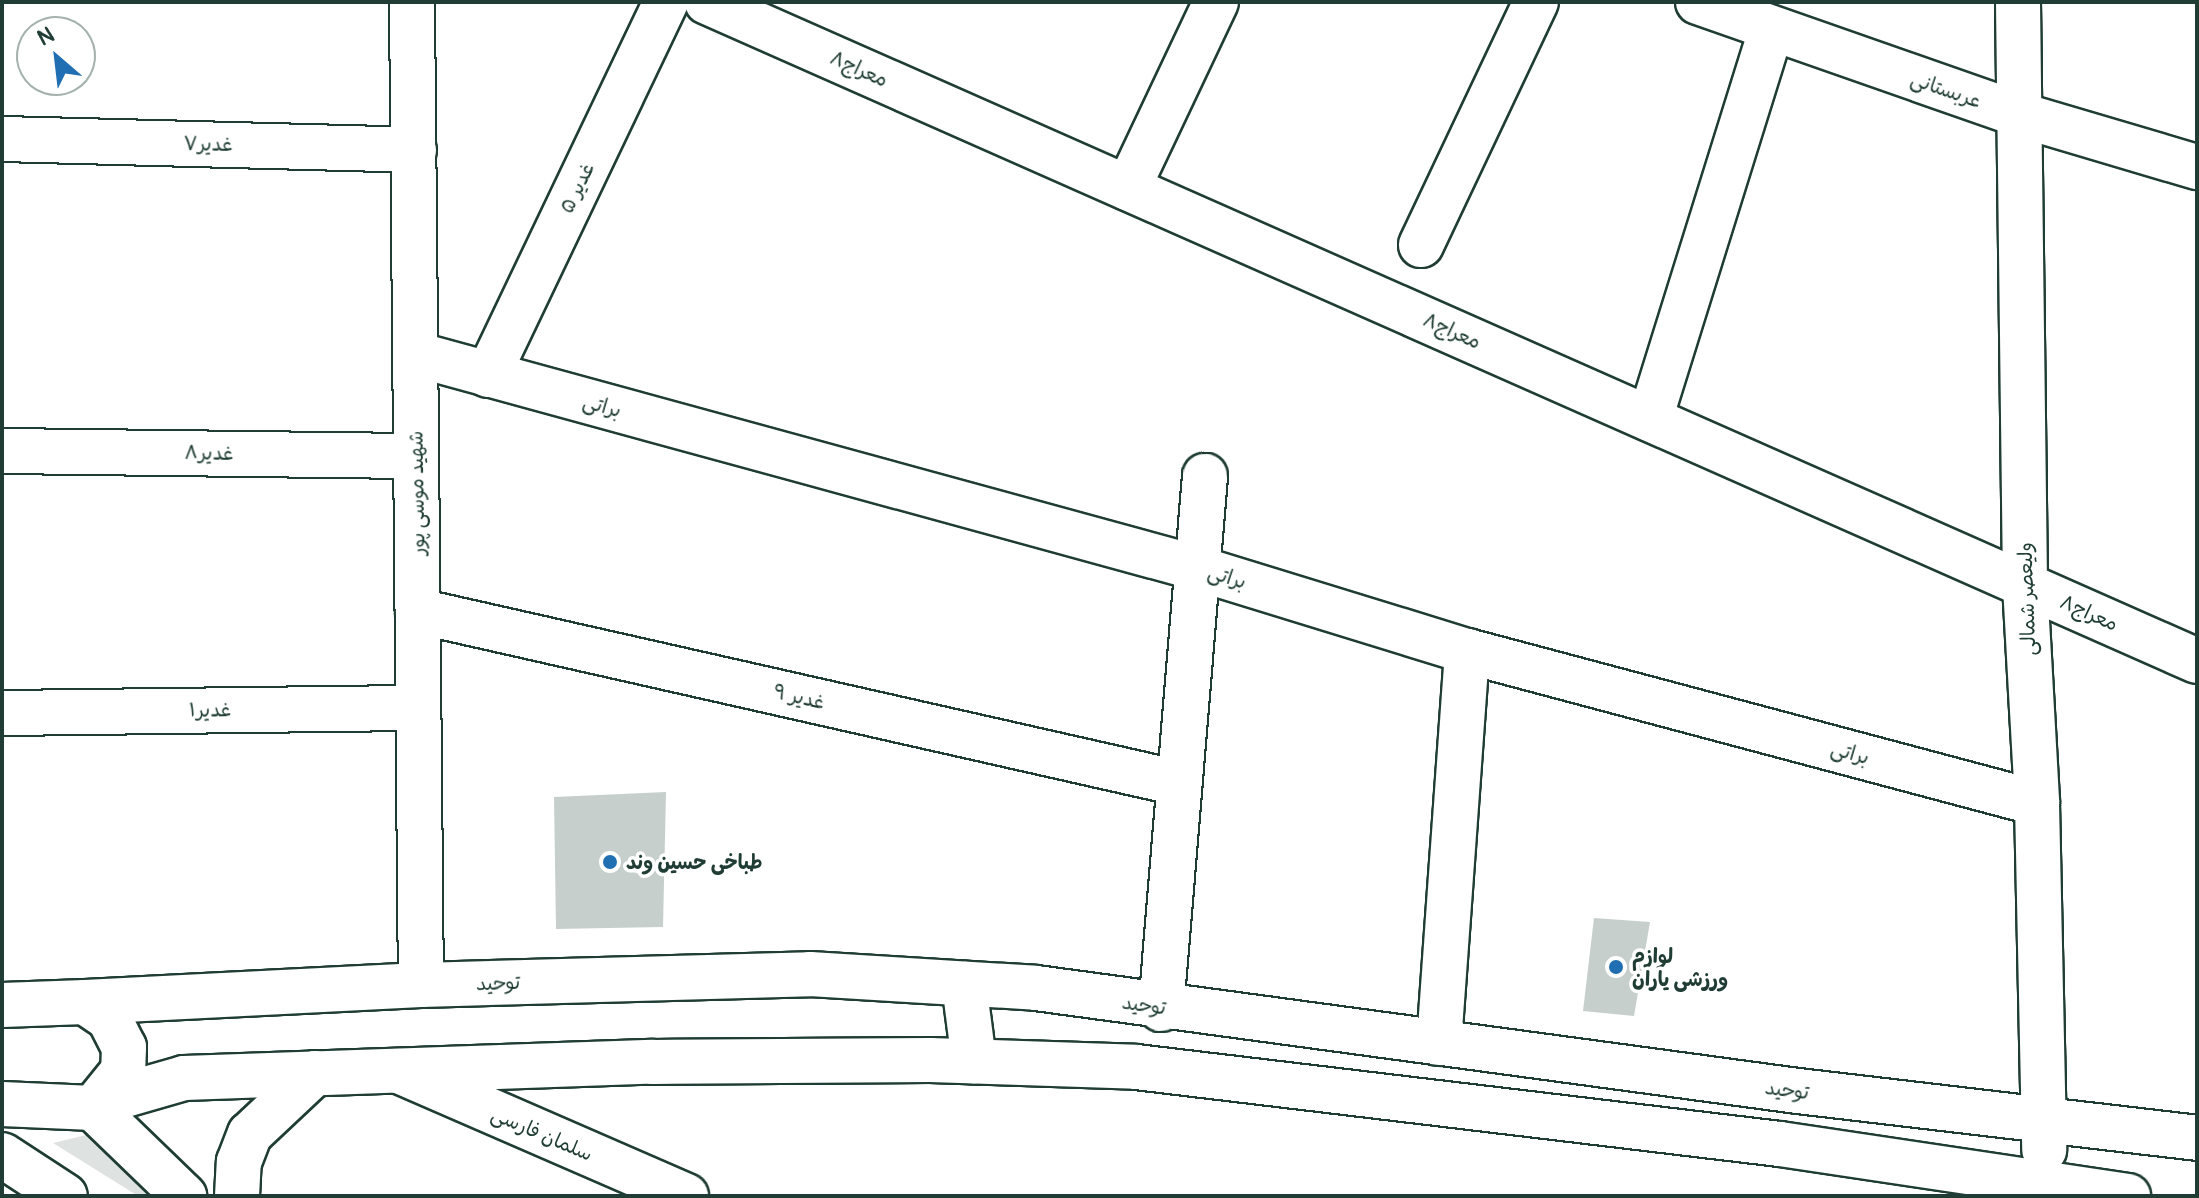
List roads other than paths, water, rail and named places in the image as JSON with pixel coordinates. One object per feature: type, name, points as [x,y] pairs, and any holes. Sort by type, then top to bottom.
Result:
[{"type":"street","name":"شهید موسی پور","points":[[412,2],[421,985]]},
{"type":"street","name":"غدیر ۵","points":[[488,375],[666,2]]},
{"type":"street","name":"معراج۸","points":[[707,2],[2197,661]]},
{"type":"street","points":[[1128,188],[1216,2]]},
{"type":"street","points":[[1421,245],[1536,2]]},
{"type":"street","name":"عربستانی","points":[[1698,2],[1771,31],[2021,115],[2197,167]]},
{"type":"street","name":"ولیعصر شمالی","points":[[2018,2],[2025,585],[2037,803],[2045,1189]]},
{"type":"street","points":[[1650,419],[1771,31]]},
{"type":"street","name":"غدیر۷","points":[[2,139],[414,150]]},
{"type":"street","name":"براتی","points":[[415,354],[1197,568],[1467,651],[2037,803]]},
{"type":"street","name":"غدیر۸","points":[[2,451],[416,456]]},
{"type":"street","points":[[1161,1009],[1205,476]]},
{"type":"street","name":"غدیر ۹","points":[[418,611],[1179,783]]},
{"type":"street","points":[[1439,1043],[1467,651]]},
{"type":"street","name":"غدیر۱","points":[[2,713],[418,708]]},
{"type":"street","name":"توحید","points":[[2,1005],[421,985],[810,974],[1036,988],[1161,1009],[2197,1138]]},
{"type":"street","points":[[964,984],[974,1061]]},
{"type":"street","points":[[85,1002],[109,1018],[124,1047],[123,1071],[98,1104]]},
{"type":"street","points":[[2,1104],[98,1104],[184,1078],[315,1073],[653,1062],[974,1061],[1136,1067],[1780,1144],[2045,1189],[2128,1196]]},
{"type":"street","name":"سلمان فارسی","points":[[399,1071],[686,1196]]},
{"type":"street","points":[[237,1196],[239,1162],[250,1134],[315,1073]]},
{"type":"street","points":[[98,1104],[184,1196]]},
{"type":"street","points":[[2,1155],[65,1196]]},
{"type":"place","name":"طباخی حسین وند","points":[[610,862]]},
{"type":"place","name":"لوازم ورزشی یاران","points":[[1616,967]]}]
